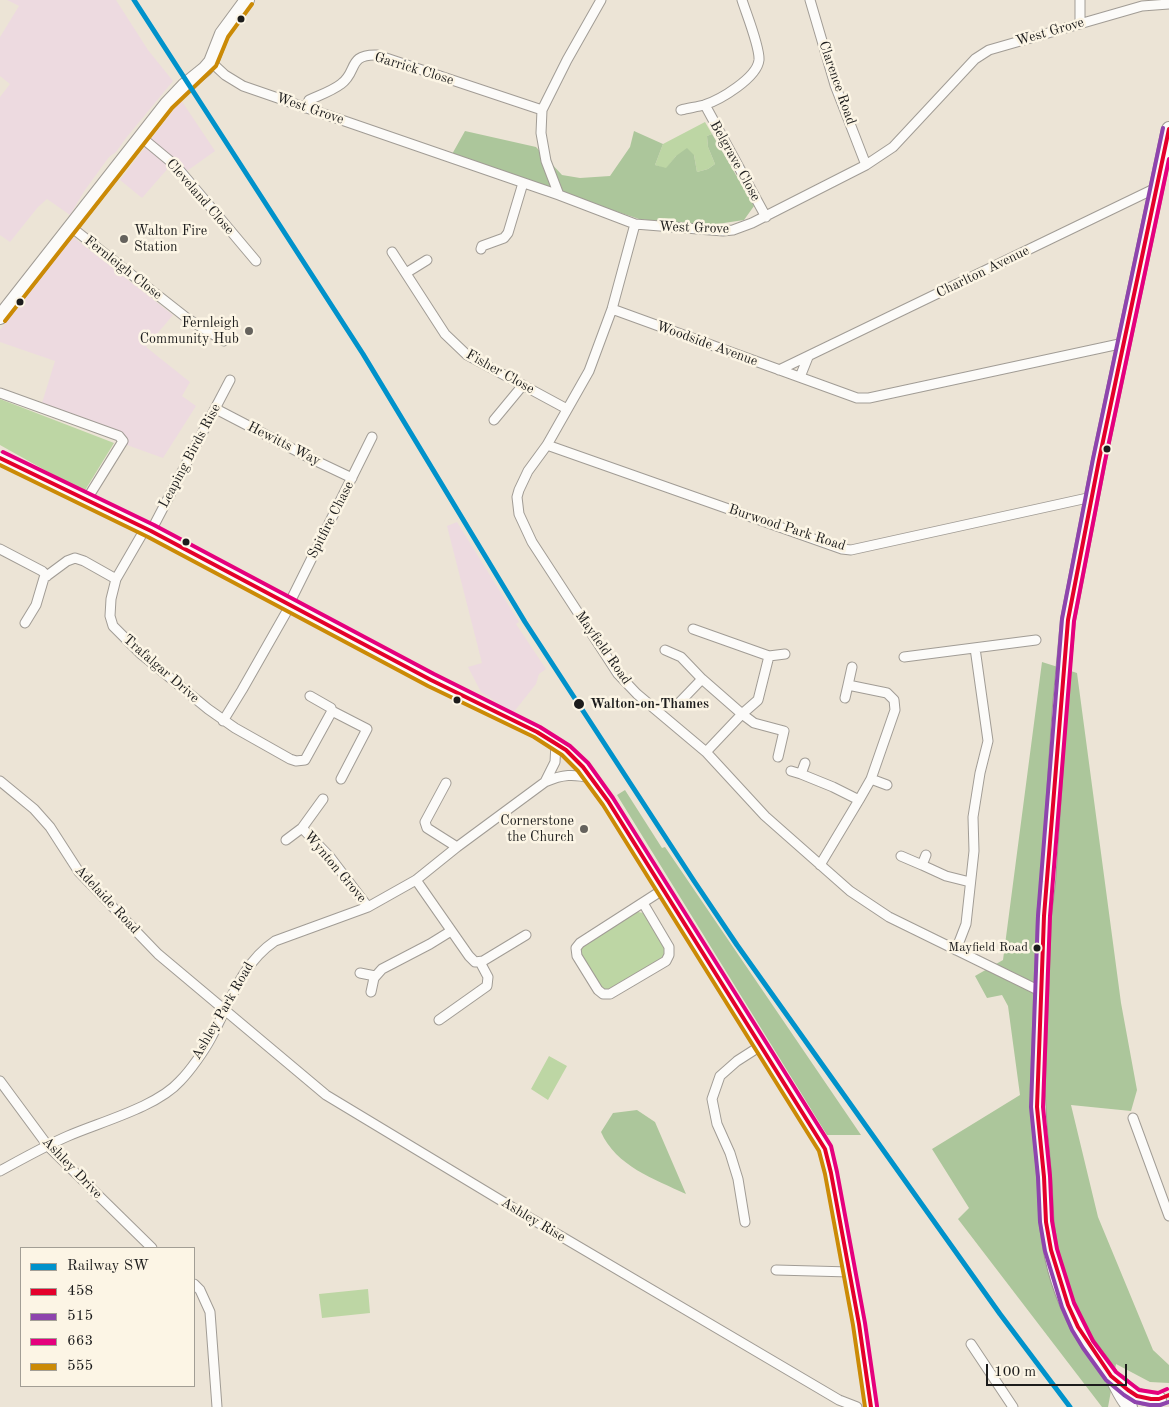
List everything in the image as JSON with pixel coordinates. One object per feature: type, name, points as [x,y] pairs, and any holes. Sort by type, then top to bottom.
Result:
[{"type":"main road","points":[[0,317],[178,92],[211,62],[222,34],[247,0]]},
{"type":"main road","points":[[1130,1407],[1078,1327],[1058,1277],[1048,1235],[1037,1107],[1044,916],[1068,620],[1169,129]]},
{"type":"main road","points":[[1111,1376],[1137,1396],[1160,1400]]},
{"type":"street","points":[[559,195],[546,162],[541,133],[542,110],[566,60],[601,0]]},
{"type":"street","name":"Belgrave Close","points":[[681,110],[705,105],[747,80],[754,72],[759,60],[742,0]]},
{"type":"street","name":"Clarence Road","points":[[810,0],[835,85],[866,165]]},
{"type":"street","points":[[1080,0],[1080,24]]},
{"type":"street","name":"West Grove","points":[[1142,6],[1152,0]]},
{"type":"street","name":"West Grove","points":[[211,62],[243,86],[559,195],[635,224],[723,231],[743,227],[766,217],[866,165],[892,147],[969,64],[982,54],[997,47],[1142,6],[1169,2]]},
{"type":"street","name":"Garrick Close","points":[[306,108],[310,100],[340,85],[347,79],[356,61],[362,56],[377,55],[542,110]]},
{"type":"street","name":"Belgrave Close","points":[[705,105],[766,217]]},
{"type":"street","name":"Cleveland Close","points":[[141,137],[176,166],[256,261]]},
{"type":"street","points":[[480,249],[482,246],[504,238],[508,233],[523,183]]},
{"type":"street","name":"Charlton Avenue","points":[[779,370],[1158,188]]},
{"type":"street","name":"Mayfield Road","points":[[635,224],[612,309],[589,371],[546,445],[528,470],[519,490],[519,514],[532,542],[618,674],[637,694],[706,752],[765,816],[820,865],[850,891],[889,917],[1042,992]]},
{"type":"street","name":"Fernleigh Close","points":[[71,227],[188,319],[224,341]]},
{"type":"street","name":"Fisher Close","points":[[392,252],[450,341],[467,355],[567,409]]},
{"type":"street","points":[[406,273],[427,260]]},
{"type":"street","name":"Woodside Avenue","points":[[612,309],[857,398],[869,398],[1124,343]]},
{"type":"street","points":[[800,377],[808,357]]},
{"type":"street","name":"Leaping Birds Rise","points":[[148,530],[216,409],[230,380]]},
{"type":"street","points":[[494,420],[523,385]]},
{"type":"street","points":[[0,393],[119,436],[123,441],[87,499]]},
{"type":"street","name":"Hewitts Way","points":[[216,409],[352,478]]},
{"type":"street","name":"Spitfire Chase","points":[[223,721],[290,604],[372,437]]},
{"type":"street","name":"Burwood Park Road","points":[[546,445],[842,549],[851,550],[1092,497]]},
{"type":"street","points":[[0,458],[148,530],[431,680],[537,732],[556,743],[592,778],[762,1045],[825,1149],[850,1272],[871,1407]]},
{"type":"street","name":"Trafalgar Drive","points":[[148,530],[116,579],[110,599],[110,616],[113,626],[141,654],[223,721],[296,761],[305,760],[309,755],[332,711]]},
{"type":"street","points":[[0,548],[42,571],[47,576]]},
{"type":"street","points":[[25,623],[36,605],[41,584],[60,565],[75,558],[116,579]]},
{"type":"street","points":[[693,629],[769,656],[785,654]]},
{"type":"street","points":[[904,657],[1036,640]]},
{"type":"street","points":[[956,950],[966,924],[974,851],[973,817],[980,773],[988,742],[975,648]]},
{"type":"street","points":[[665,650],[681,657],[702,679],[754,723],[784,731],[778,756]]},
{"type":"street","points":[[706,752],[758,700],[769,656]]},
{"type":"street","points":[[845,698],[852,667]]},
{"type":"street","points":[[677,705],[702,679]]},
{"type":"street","points":[[820,865],[871,779],[886,741],[895,710],[894,700],[888,693],[848,685]]},
{"type":"street","points":[[310,696],[331,708],[332,711],[367,729],[340,779]]},
{"type":"street","name":"Ashley Park Road","points":[[545,782],[555,762],[556,743]]},
{"type":"street","points":[[801,774],[805,762]]},
{"type":"street","points":[[791,771],[833,787],[859,800]]},
{"type":"street","name":"Ashley Park Road","points":[[0,1171],[48,1146],[165,1094],[180,1082],[210,1040],[252,960],[275,941],[368,906],[416,880],[545,782],[556,777],[575,774],[592,778]]},
{"type":"street","points":[[871,779],[887,785]]},
{"type":"street","name":"Adelaide Road","points":[[0,781],[34,809],[50,827],[79,872],[158,954],[226,1010]]},
{"type":"street","points":[[446,783],[425,822],[426,828],[458,847]]},
{"type":"street","name":"Wynton Grove","points":[[286,840],[302,828],[323,799]]},
{"type":"street","name":"Wynton Grove","points":[[302,828],[330,856],[368,906]]},
{"type":"street","points":[[922,865],[926,855]]},
{"type":"street","points":[[901,856],[946,876],[970,882]]},
{"type":"street","points":[[416,880],[475,962],[483,962],[526,935]]},
{"type":"street","points":[[643,903],[669,947],[669,955],[666,961],[618,990],[610,994],[603,994],[598,990],[577,956],[576,948],[580,943],[664,889]]},
{"type":"street","points":[[371,992],[375,976],[382,968],[424,948],[451,931]]},
{"type":"street","points":[[438,1020],[486,986],[488,977],[480,962]]},
{"type":"street","points":[[360,973],[375,976]]},
{"type":"street","name":"Ashley Rise","points":[[226,1010],[326,1095],[830,1395],[857,1407]]},
{"type":"street","points":[[744,1222],[738,1179],[730,1153],[717,1124],[712,1099],[720,1076],[737,1061],[762,1045]]},
{"type":"street","name":"Ashley Drive","points":[[0,1081],[48,1146],[151,1247]]},
{"type":"street","points":[[1133,1118],[1169,1216]]},
{"type":"street","points":[[776,1270],[850,1272]]},
{"type":"street","points":[[195,1285],[200,1290],[210,1312],[217,1407]]},
{"type":"street","points":[[971,1344],[1013,1407]]},
{"type":"shaded area","points":[[7,0],[116,0],[148,50],[173,81],[116,152],[109,157],[85,190],[70,215],[47,199],[38,207],[10,242],[0,235],[0,97],[10,84],[0,76],[0,37],[19,6]]},
{"type":"shaded area","points":[[181,100],[215,151],[187,171],[170,166],[142,198],[120,180]]},
{"type":"shaded area","points":[[73,237],[173,315],[146,347],[190,382],[182,396],[196,406],[163,458],[127,445],[42,403],[55,361],[0,342],[0,330]]},
{"type":"shaded area","points":[[457,522],[519,622],[516,624],[546,669],[539,674],[536,684],[513,713],[481,692],[468,667],[482,663],[447,526]]},
{"type":"green space","points":[[705,122],[712,134],[707,136],[708,147],[715,164],[708,169],[697,172],[694,155],[676,156],[666,169],[655,165],[663,144]]},
{"type":"green space","points":[[465,131],[536,147],[562,175],[580,178],[610,176],[630,147],[634,131],[663,144],[655,165],[666,168],[676,156],[687,148],[694,155],[697,172],[708,169],[715,164],[708,147],[707,136],[712,134],[754,206],[744,220],[704,226],[639,219],[451,156]]},
{"type":"green space","points":[[0,399],[114,443],[84,492],[0,445]]},
{"type":"green space","points":[[1042,662],[1077,673],[1121,1003],[1137,1090],[1131,1111],[1071,1105],[1098,1217],[1153,1350],[1169,1365],[1169,1383],[1150,1382],[1116,1364],[1108,1407],[1102,1407],[958,1219],[969,1208],[932,1149],[1020,1095],[1008,1006],[1002,995],[987,998],[975,976],[1003,960]]},
{"type":"green space","points":[[625,790],[662,848],[665,847],[861,1135],[827,1135],[617,795]]},
{"type":"green space","points":[[644,913],[666,948],[666,952],[662,960],[608,991],[602,990],[579,953],[579,948],[629,914]]},
{"type":"green space","points":[[549,1056],[567,1066],[548,1100],[531,1089]]},
{"type":"green space","points":[[637,1110],[655,1122],[686,1194],[649,1177],[626,1163],[616,1154],[601,1132],[613,1113]]},
{"type":"green space","points":[[368,1289],[370,1313],[322,1318],[319,1294]]},
{"type":"rail line","name":"SW","points":[[134,0],[363,354],[525,622],[694,881],[737,945],[1000,1314],[1070,1407]]},
{"type":"transit line","name":"555","points":[[5,321],[172,108],[216,66],[228,37],[252,4]]},
{"type":"transit line","name":"515","points":[[1163,128],[1093,459],[1062,619],[1038,916],[1031,1107],[1038,1177],[1040,1222],[1045,1251],[1062,1307],[1072,1330],[1106,1380],[1124,1395],[1135,1402],[1150,1405],[1160,1405],[1169,1402]]},
{"type":"transit line","name":"458","points":[[1169,129],[1099,460],[1068,620],[1044,916],[1037,1107],[1044,1177],[1046,1222],[1051,1250],[1068,1305],[1078,1327],[1111,1376],[1128,1390],[1137,1396],[1151,1399],[1159,1399],[1169,1395]]},
{"type":"transit line","name":"663","points":[[1167,1389],[1158,1393],[1139,1390],[1116,1372],[1093,1341],[1074,1303],[1057,1249],[1052,1221],[1050,1176],[1043,1107],[1050,916],[1074,621],[1105,461],[1169,159]]},
{"type":"transit line","name":"663","points":[[3,452],[154,525],[434,674],[540,727],[570,746],[588,763],[613,798],[831,1146],[865,1323],[877,1406]]},
{"type":"transit line","name":"458","points":[[0,458],[151,531],[431,680],[537,732],[566,750],[583,767],[608,801],[825,1149],[859,1324],[871,1407]]},
{"type":"transit line","name":"555","points":[[0,465],[148,537],[428,686],[534,737],[562,755],[578,771],[603,805],[819,1151],[853,1325],[865,1407]]},
{"type":"place","name":"Walton Fire Station","points":[[124,239]]},
{"type":"place","name":"Fernleigh Community Hub","points":[[249,331]]},
{"type":"place","name":"Walton-on-Thames","points":[[579,704]]},
{"type":"place","name":"Cornerstone the Church","points":[[584,829]]},
{"type":"place","name":"Mayfield Road","points":[[1037,948]]}]
